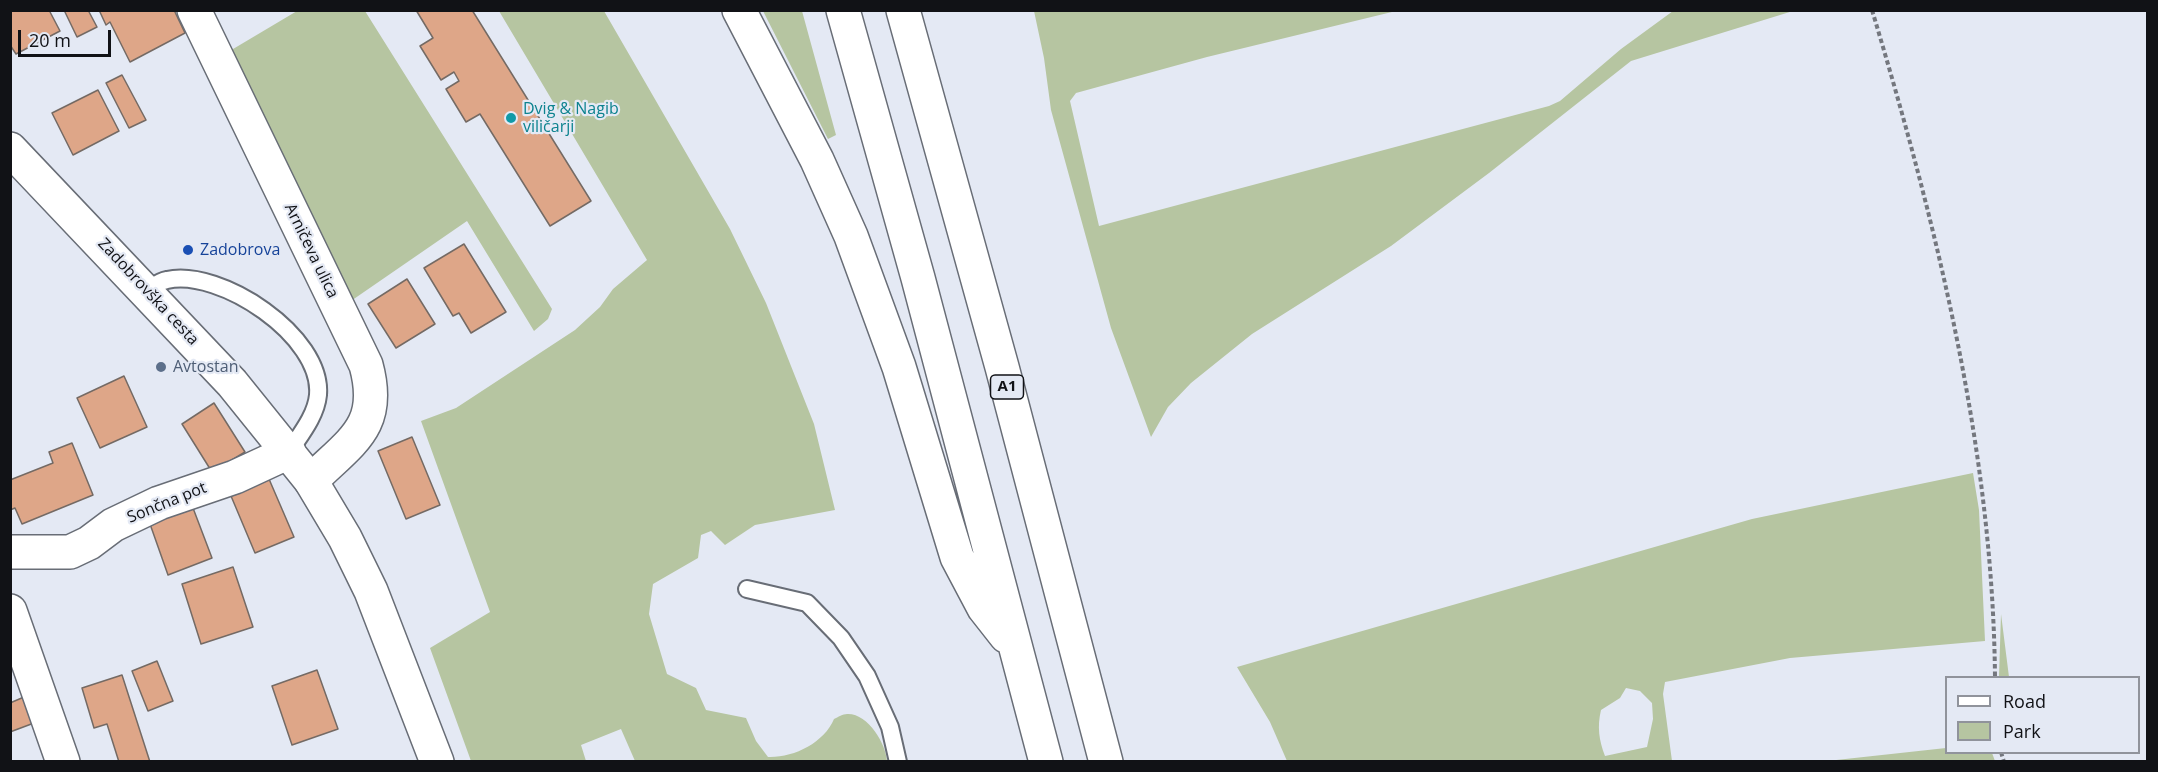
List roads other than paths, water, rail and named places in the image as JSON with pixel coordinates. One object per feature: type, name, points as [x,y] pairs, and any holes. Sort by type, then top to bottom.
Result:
[{"type":"main road","name":"Arničeva ulica","points":[[194,10],[366,365],[372,387],[372,405],[361,432],[311,481]]},
{"type":"main road","points":[[739,10],[813,150],[851,236],[899,367],[957,557],[984,608],[1018,651]]},
{"type":"main road","points":[[843,10],[1018,651],[1046,762]]},
{"type":"main road","name":"A1","points":[[904,12],[1005,379],[1106,762]]},
{"type":"main road","name":"Zadobrovška cesta","points":[[10,149],[232,383],[311,481],[345,538],[371,591],[437,762]]},
{"type":"main road","name":"Sončna pot","points":[[10,552],[70,552],[89,543],[113,525],[159,503],[236,477],[289,452]]},
{"type":"main road","points":[[10,611],[63,762]]},
{"type":"lane","points":[[146,291],[166,280],[188,280],[214,286],[246,298],[290,332],[307,355],[316,378],[318,395],[312,415],[289,452]]},
{"type":"lane","points":[[747,589],[807,603],[841,638],[867,676],[890,727],[898,762]]},
{"type":"place","name":"Dvig & Nagib viličarji","points":[[511,118]]},
{"type":"place","name":"Zadobrova","points":[[188,250]]},
{"type":"place","name":"Avtostan","points":[[161,367]]}]
